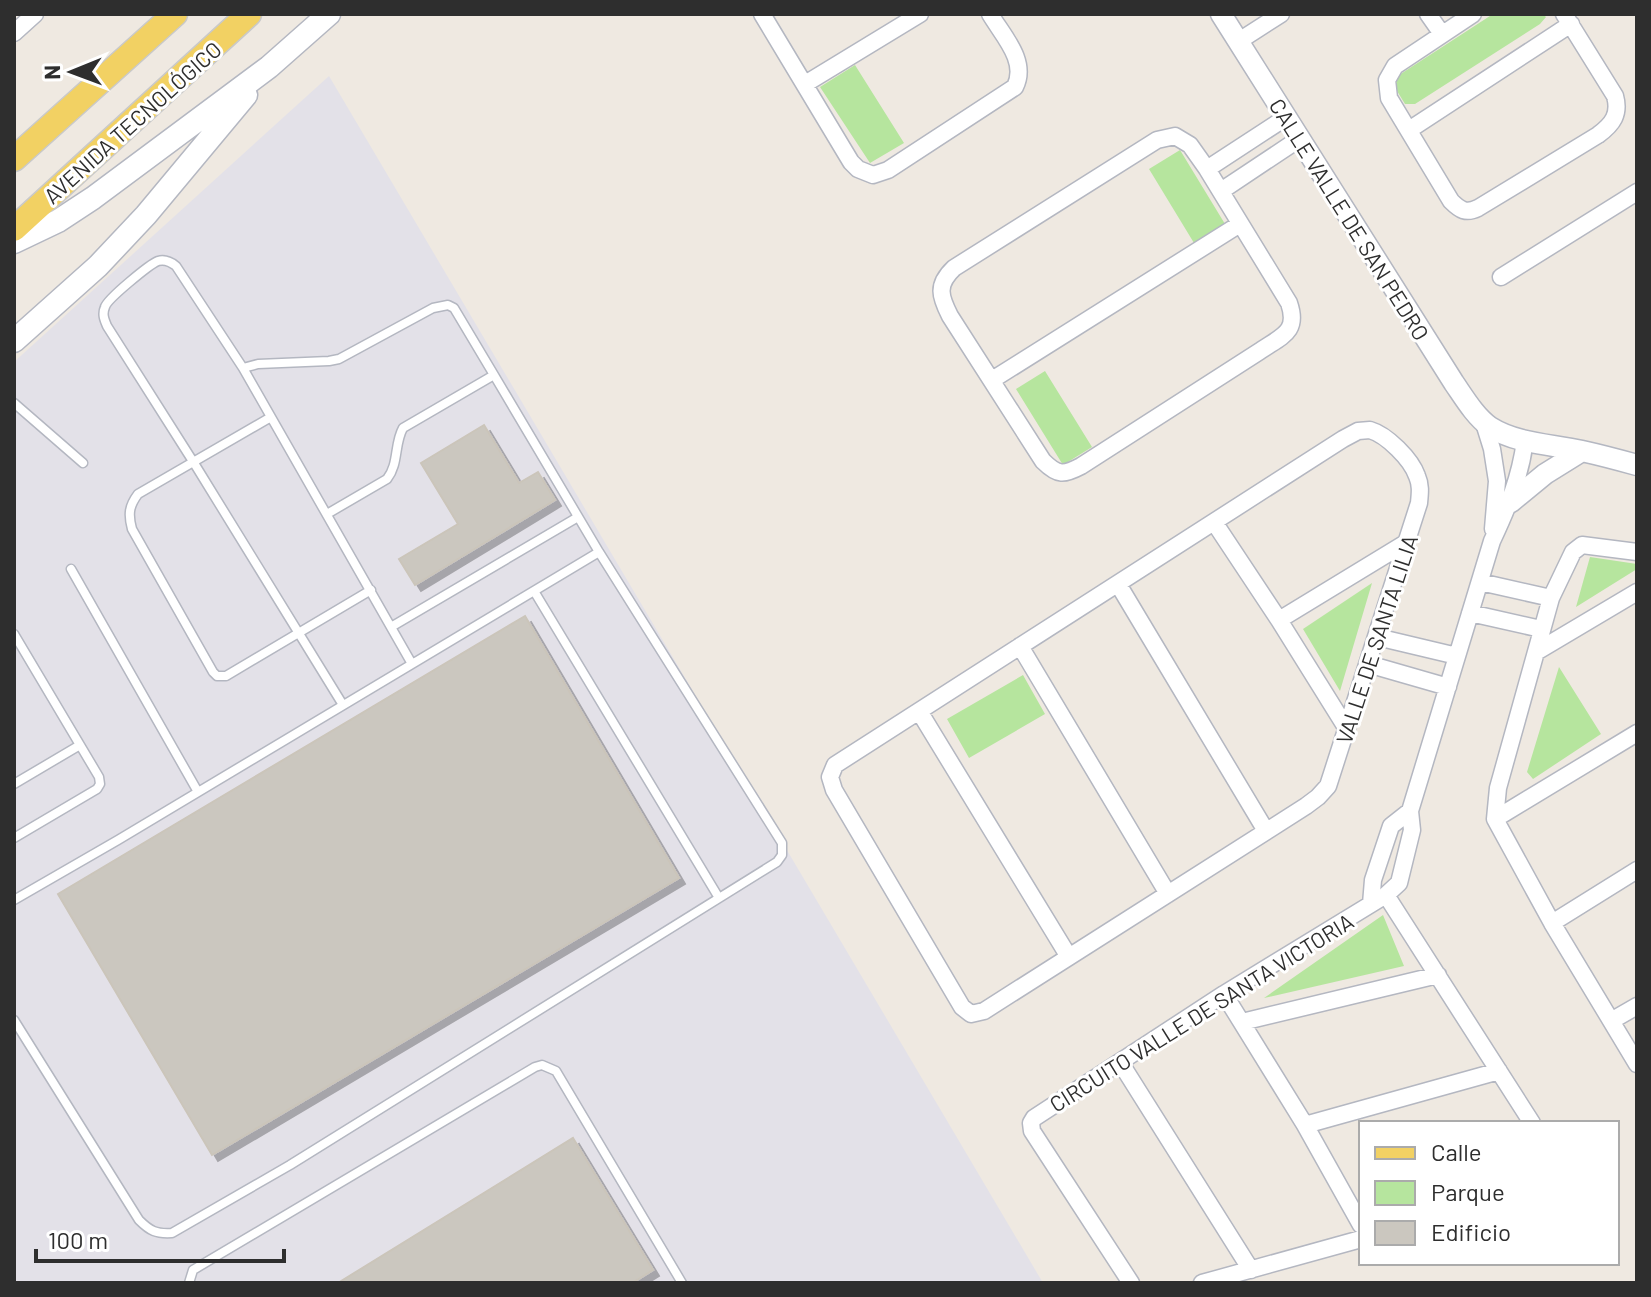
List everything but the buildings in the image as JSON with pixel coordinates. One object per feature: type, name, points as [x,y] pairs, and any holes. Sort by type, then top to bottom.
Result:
[{"type":"main road","points":[[14,159],[175,14]]},
{"type":"main road","name":"AVENIDA TECNOLÓGICO","points":[[14,229],[249,14]]},
{"type":"main road","points":[[14,242],[58,221],[93,198],[269,67],[329,14]]},
{"type":"main road","points":[[14,341],[98,266],[146,215],[269,67]]},
{"type":"street","points":[[14,33],[35,14]]},
{"type":"street","points":[[762,14],[851,162],[873,175],[881,173],[1015,87],[1019,65],[990,14]]},
{"type":"street","points":[[805,84],[920,14]]},
{"type":"street","name":"CALLE VALLE DE SAN PEDRO","points":[[1221,14],[1475,413],[1504,434],[1525,441],[1637,465]]},
{"type":"street","points":[[1239,41],[1281,14]]},
{"type":"street","points":[[1428,14],[1442,34]]},
{"type":"street","points":[[1409,130],[1567,19],[1615,96],[1617,115],[1608,128],[1598,135],[1478,208],[1463,211],[1451,201],[1389,98],[1387,80],[1395,66],[1463,17]]},
{"type":"street","points":[[1207,169],[1285,118]]},
{"type":"street","points":[[1175,136],[1190,145],[1221,191],[1289,303],[1293,321],[1291,327],[1260,351],[1081,466],[1057,473],[1043,461],[950,316],[941,292],[942,283],[947,275],[967,260],[1157,140],[1175,136]]},
{"type":"street","points":[[1221,191],[1299,139]]},
{"type":"street","points":[[1501,277],[1637,192]]},
{"type":"street","points":[[992,380],[1240,224]]},
{"type":"street","name":"CALLE VALLE DE SAN PEDRO","points":[[1483,420],[1497,481],[1492,541]]},
{"type":"street","name":"VALLE DE SANTA LILIA","points":[[1358,431],[1379,433],[1411,464],[1417,475],[1419,503],[1407,542],[1328,786],[1318,797],[984,1011],[971,1014],[962,1007],[834,790],[830,777],[835,765],[1358,431]]},
{"type":"street","name":"CIRCUITO VALLE DE SANTA VICTORIA","points":[[1131,1283],[1032,1131],[1031,1123],[1034,1118],[1224,994],[1399,883],[1412,830],[1410,811],[1492,541],[1511,502],[1525,441]]},
{"type":"street","points":[[1511,502],[1545,474],[1582,451]]},
{"type":"street","points":[[1214,522],[1347,729]]},
{"type":"street","points":[[1279,620],[1407,542]]},
{"type":"street","points":[[1637,552],[1582,545],[1573,552],[1551,598],[1541,629],[1498,788],[1495,819],[1552,923],[1637,1064]]},
{"type":"street","points":[[1480,582],[1551,598]]},
{"type":"street","points":[[1118,584],[1266,831]]},
{"type":"street","points":[[1536,652],[1637,592]]},
{"type":"street","points":[[1470,613],[1541,629]]},
{"type":"street","points":[[1377,637],[1457,656]]},
{"type":"street","points":[[1020,646],[1168,894]]},
{"type":"street","points":[[1368,664],[1448,687]]},
{"type":"street","points":[[919,711],[1069,957]]},
{"type":"street","points":[[1495,819],[1637,733]]},
{"type":"street","name":"CIRCUITO VALLE DE SANTA VICTORIA","points":[[1378,899],[1373,880],[1391,826],[1410,811]]},
{"type":"street","points":[[1552,923],[1637,870]]},
{"type":"street","points":[[1378,899],[1438,975],[1531,1121]]},
{"type":"street","points":[[1242,1022],[1438,975]]},
{"type":"street","points":[[1224,994],[1305,1125],[1359,1221]]},
{"type":"street","points":[[1611,1021],[1637,1006]]},
{"type":"street","points":[[1120,1062],[1251,1270]]},
{"type":"street","points":[[1305,1125],[1499,1071]]},
{"type":"street","points":[[1202,1283],[1359,1240]]},
{"type":"lane","points":[[343,705],[103,317],[109,299],[157,262],[170,262],[176,266],[243,368],[412,664]]},
{"type":"lane","points":[[14,1020],[139,1220],[149,1230],[159,1234],[172,1233],[290,1165],[777,862],[782,855],[782,843],[599,552],[454,308],[448,305],[433,308],[339,359],[258,364],[243,368]]},
{"type":"lane","points":[[327,514],[387,479],[393,472],[403,428],[494,375]]},
{"type":"lane","points":[[14,403],[83,463]]},
{"type":"lane","points":[[271,417],[138,494],[130,505],[132,529],[213,672],[217,676],[226,676],[371,590]]},
{"type":"lane","points":[[391,627],[578,517]]},
{"type":"lane","points":[[14,900],[599,552]]},
{"type":"lane","points":[[71,569],[198,792]]},
{"type":"lane","points":[[534,591],[719,898]]},
{"type":"lane","points":[[14,634],[99,777],[100,784],[97,789],[14,838]]},
{"type":"lane","points":[[14,784],[80,745]]},
{"type":"lane","points":[[189,1283],[193,1270],[542,1065],[556,1071],[682,1283]]},
{"type":"shaded area","points":[[329,76],[1043,1283],[14,1283],[14,362]]},
{"type":"green space","points":[[1493,14],[1543,14],[1546,17],[1540,24],[1415,104],[1405,104],[1394,86],[1396,77]]},
{"type":"green space","points":[[855,65],[904,143],[870,163],[820,87]]},
{"type":"green space","points":[[1180,150],[1225,224],[1194,243],[1149,169]]},
{"type":"green space","points":[[1045,371],[1092,447],[1063,465],[1016,389]]},
{"type":"green space","points":[[1590,557],[1637,564],[1637,569],[1576,607]]},
{"type":"green space","points":[[1372,583],[1340,691],[1303,629]]},
{"type":"green space","points":[[1559,667],[1601,734],[1533,779],[1527,772]]},
{"type":"green space","points":[[1023,675],[1045,714],[969,758],[947,719]]},
{"type":"green space","points":[[1383,915],[1404,966],[1264,998]]}]
